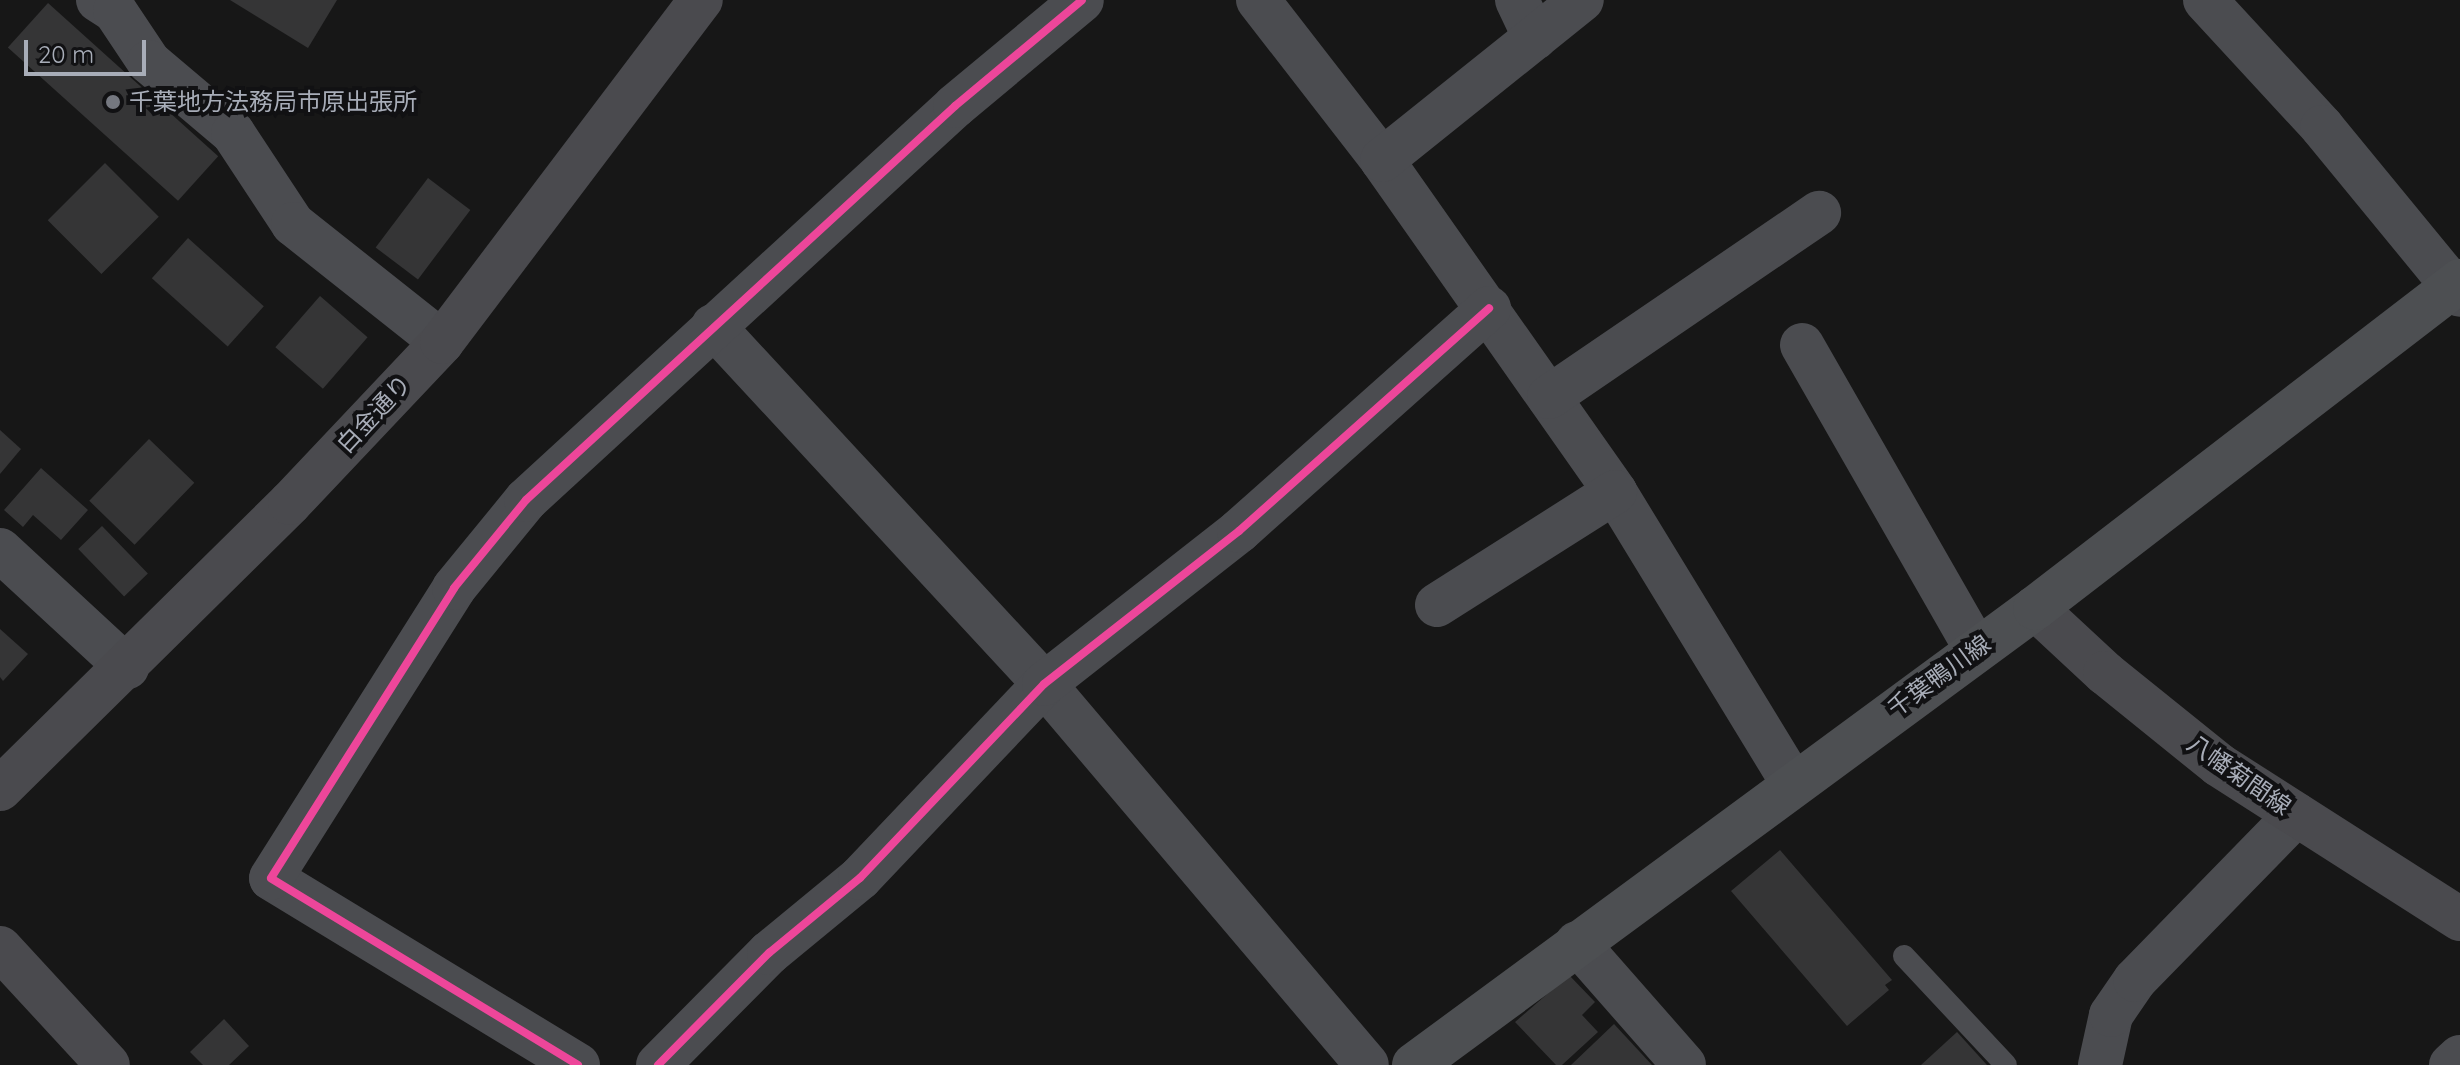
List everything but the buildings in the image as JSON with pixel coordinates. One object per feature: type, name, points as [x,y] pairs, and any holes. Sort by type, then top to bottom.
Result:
[{"type":"main road","name":"千葉鴨川線","points":[[1414,1065],[1975,647],[2035,608],[2458,287]]},
{"type":"street","points":[[98,0],[115,11],[149,62],[233,133],[293,224],[442,342]]},
{"type":"street","name":"白金通り","points":[[0,789],[127,667],[442,342],[701,0]]},
{"type":"street","points":[[578,1065],[271,878],[454,588],[526,500],[955,106],[1082,0]]},
{"type":"street","points":[[1258,0],[1382,160],[1489,308],[1615,492],[1793,784]]},
{"type":"street","points":[[1382,160],[1526,19],[1582,0]]},
{"type":"street","points":[[2205,0],[2322,127],[2458,287]]},
{"type":"street","points":[[1549,397],[1819,213]]},
{"type":"street","points":[[658,1065],[769,953],[860,878],[1044,684],[1239,531],[1489,308]]},
{"type":"street","points":[[713,326],[1044,684],[1367,1065]]},
{"type":"street","points":[[1802,345],[1975,647]]},
{"type":"street","points":[[1437,605],[1615,492]]},
{"type":"street","points":[[0,550],[127,667]]},
{"type":"street","name":"八幡菊間線","points":[[2035,608],[2105,673],[2219,765],[2460,919]]},
{"type":"street","points":[[2100,1065],[2111,1015],[2135,980],[2296,815]]},
{"type":"street","points":[[1577,943],[1684,1065]]},
{"type":"street","points":[[0,948],[108,1065]]},
{"type":"street","points":[[2451,1065],[2460,1057]]},
{"type":"lane","points":[[1904,956],[2006,1065]]},
{"type":"cycle path","points":[[578,1065],[271,878],[454,588],[526,500],[955,106],[1082,0]]},
{"type":"cycle path","points":[[658,1065],[769,953],[860,878],[1044,684],[1239,531],[1489,308]]},
{"type":"place","name":"千葉地方法務局市原出張所","points":[[113,102]]}]
